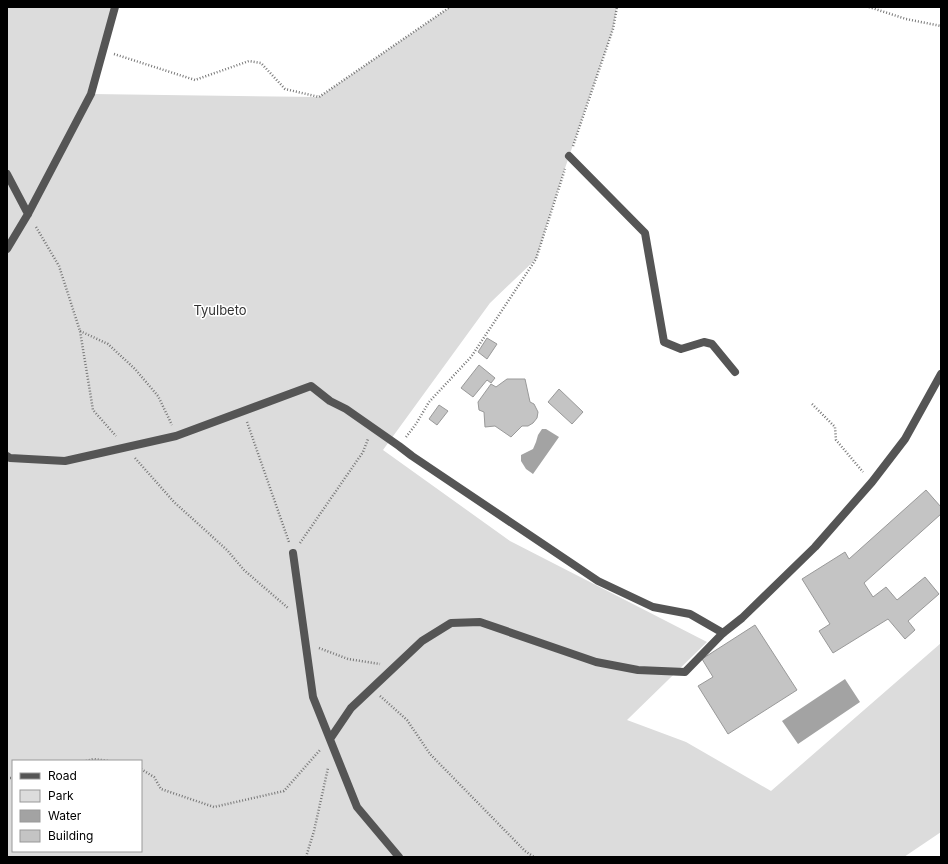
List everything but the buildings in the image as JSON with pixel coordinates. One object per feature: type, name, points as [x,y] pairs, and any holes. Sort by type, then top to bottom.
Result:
[{"type":"street","points":[[7,249],[28,214],[91,94],[115,7]]},
{"type":"street","points":[[569,156],[645,233],[664,342],[681,349],[704,342],[712,344],[735,372]]},
{"type":"street","points":[[7,174],[28,214]]},
{"type":"street","points":[[330,739],[351,708],[422,641],[451,623],[480,622],[596,662],[638,670],[685,672],[723,633],[742,618],[815,547],[872,482],[905,439],[941,374]]},
{"type":"street","points":[[7,456],[10,458],[65,461],[176,436],[311,386],[330,401],[346,409],[412,456],[598,581],[653,607],[690,614],[723,633]]},
{"type":"street","points":[[293,553],[313,697],[330,739],[332,748],[357,807],[399,857]]},
{"type":"path","points":[[103,50],[195,80],[249,61],[261,63],[285,89],[319,97],[450,7]]},
{"type":"path","points":[[400,446],[416,424],[429,402],[471,357],[536,259],[569,156],[613,30],[616,7]]},
{"type":"path","points":[[869,7],[906,19],[941,26]]},
{"type":"path","points":[[28,214],[59,266],[80,331],[93,410],[174,502],[227,550],[244,570],[291,610],[317,647],[348,659],[380,664],[406,657]]},
{"type":"path","points":[[80,331],[108,344],[135,369],[158,396],[176,436]]},
{"type":"path","points":[[812,404],[835,427],[836,440],[872,482]]},
{"type":"path","points":[[243,411],[293,553]]},
{"type":"path","points":[[293,553],[363,452],[369,436]]},
{"type":"path","points":[[372,688],[407,720],[430,754],[525,850],[534,857]]},
{"type":"path","points":[[142,770],[154,777],[161,789],[214,807],[284,791],[330,739]]},
{"type":"path","points":[[306,857],[314,832],[332,748]]},
{"type":"path","points":[[90,760],[101,760]]},
{"type":"green space","name":"Tyulbeto","points":[[7,7],[115,7],[92,94],[319,97],[450,7],[617,7],[613,29],[563,174],[536,259],[490,303],[383,450],[510,541],[707,642],[627,720],[686,742],[771,791],[941,643],[941,832],[904,857],[7,857]]},
{"type":"water","points":[[542,429],[546,429],[559,437],[533,474],[526,469],[521,461],[521,455],[533,449]]},
{"type":"water","points":[[845,679],[860,702],[798,744],[782,721]]}]
